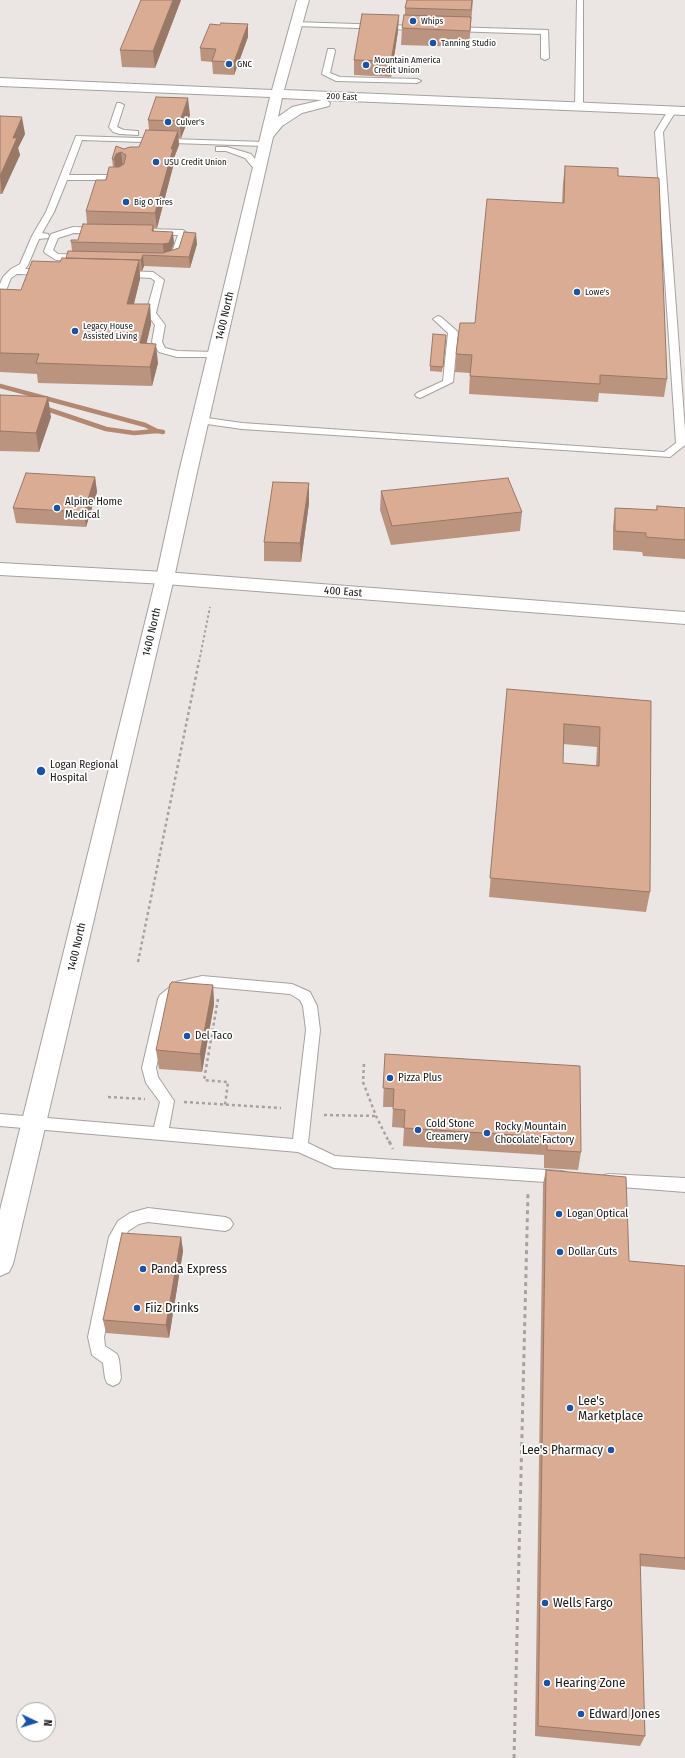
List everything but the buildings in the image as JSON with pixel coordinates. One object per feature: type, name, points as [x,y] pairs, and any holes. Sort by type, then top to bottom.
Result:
[{"type":"main road","name":"1400 North","points":[[0,1264],[165,578],[200,420],[259,169],[277,94],[303,0]]},
{"type":"main road","name":"200 East","points":[[0,82],[679,111]]},
{"type":"main road","points":[[266,140],[277,123],[297,110],[322,103],[362,98]]},
{"type":"main road","name":"400 East","points":[[0,569],[165,578],[685,618]]},
{"type":"lane","points":[[579,107],[580,0]]},
{"type":"lane","points":[[296,24],[423,28]]},
{"type":"lane","points":[[446,29],[545,32],[546,58]]},
{"type":"lane","points":[[331,51],[326,74],[339,79],[417,81]]},
{"type":"lane","points":[[120,105],[113,127],[116,130],[123,132],[212,139],[266,140]]},
{"type":"lane","points":[[200,420],[242,426],[666,455],[681,444],[659,132],[679,111]]},
{"type":"lane","points":[[2,291],[7,277],[24,265],[36,236],[50,212],[79,138],[131,143],[212,139]]},
{"type":"lane","points":[[212,139],[215,148],[227,149],[248,156],[259,169]]},
{"type":"lane","points":[[64,177],[120,178],[122,170]]},
{"type":"lane","points":[[36,236],[54,236],[73,230],[183,233],[175,257],[164,260],[56,257],[48,251],[54,236]]},
{"type":"lane","points":[[14,271],[53,272]]},
{"type":"lane","points":[[114,274],[153,275],[160,280],[151,313],[160,325],[158,342],[162,350],[177,354],[216,355]]},
{"type":"lane","points":[[420,395],[448,382],[453,332],[438,319]]},
{"type":"lane","points":[[160,1135],[167,1101],[152,1079],[149,1068],[165,999],[181,986],[202,981],[292,989],[305,996],[310,1006],[313,1030],[300,1146]]},
{"type":"lane","points":[[0,1120],[300,1146],[334,1162],[572,1178]]},
{"type":"lane","points":[[595,1179],[685,1185]]},
{"type":"lane","points":[[113,1378],[111,1359],[98,1350],[96,1337],[117,1237],[123,1226],[135,1218],[148,1215],[225,1224]]},
{"type":"path","points":[[138,962],[210,607]]},
{"type":"path","points":[[220,993],[204,1080],[228,1082],[225,1105]]},
{"type":"path","points":[[364,1064],[363,1082],[376,1116],[394,1152]]},
{"type":"path","points":[[108,1097],[281,1108]]},
{"type":"path","points":[[324,1115],[376,1116]]},
{"type":"path","points":[[514,1758],[528,1175]]},
{"type":"waterway","points":[[0,386],[145,425],[157,431]]},
{"type":"waterway","points":[[44,408],[106,429],[134,433],[157,431]]},
{"type":"waterway","points":[[157,431],[163,432]]},
{"type":"place","name":"Whips","points":[[413,21]]},
{"type":"place","name":"Tanning Studio","points":[[433,43]]},
{"type":"place","name":"GNC","points":[[229,64]]},
{"type":"place","name":"Mountain America Credit Union","points":[[366,65]]},
{"type":"place","name":"Culver's","points":[[168,122]]},
{"type":"place","name":"USU Credit Union","points":[[156,162]]},
{"type":"place","name":"Big O Tires","points":[[126,202]]},
{"type":"place","name":"Lowe's","points":[[577,292]]},
{"type":"place","name":"Legacy House Assisted Living","points":[[75,331]]},
{"type":"place","name":"Alpine Home Medical","points":[[57,508]]},
{"type":"place","name":"Logan Regional Hospital","points":[[41,771]]},
{"type":"place","name":"Del Taco","points":[[187,1036]]},
{"type":"place","name":"Pizza Plus","points":[[390,1078]]},
{"type":"place","name":"Cold Stone Creamery","points":[[418,1130]]},
{"type":"place","name":"Rocky Mountain Chocolate Factory","points":[[487,1133]]},
{"type":"place","name":"Logan Optical","points":[[559,1214]]},
{"type":"place","name":"Dollar Cuts","points":[[560,1252]]},
{"type":"place","name":"Panda Express","points":[[143,1269]]},
{"type":"place","name":"Fiiz Drinks","points":[[137,1308]]},
{"type":"place","name":"Lee's Marketplace","points":[[570,1408]]},
{"type":"place","name":"Lee's Pharmacy","points":[[611,1450]]},
{"type":"place","name":"Wells Fargo","points":[[545,1603]]},
{"type":"place","name":"Hearing Zone","points":[[547,1683]]},
{"type":"place","name":"Edward Jones","points":[[581,1714]]}]
